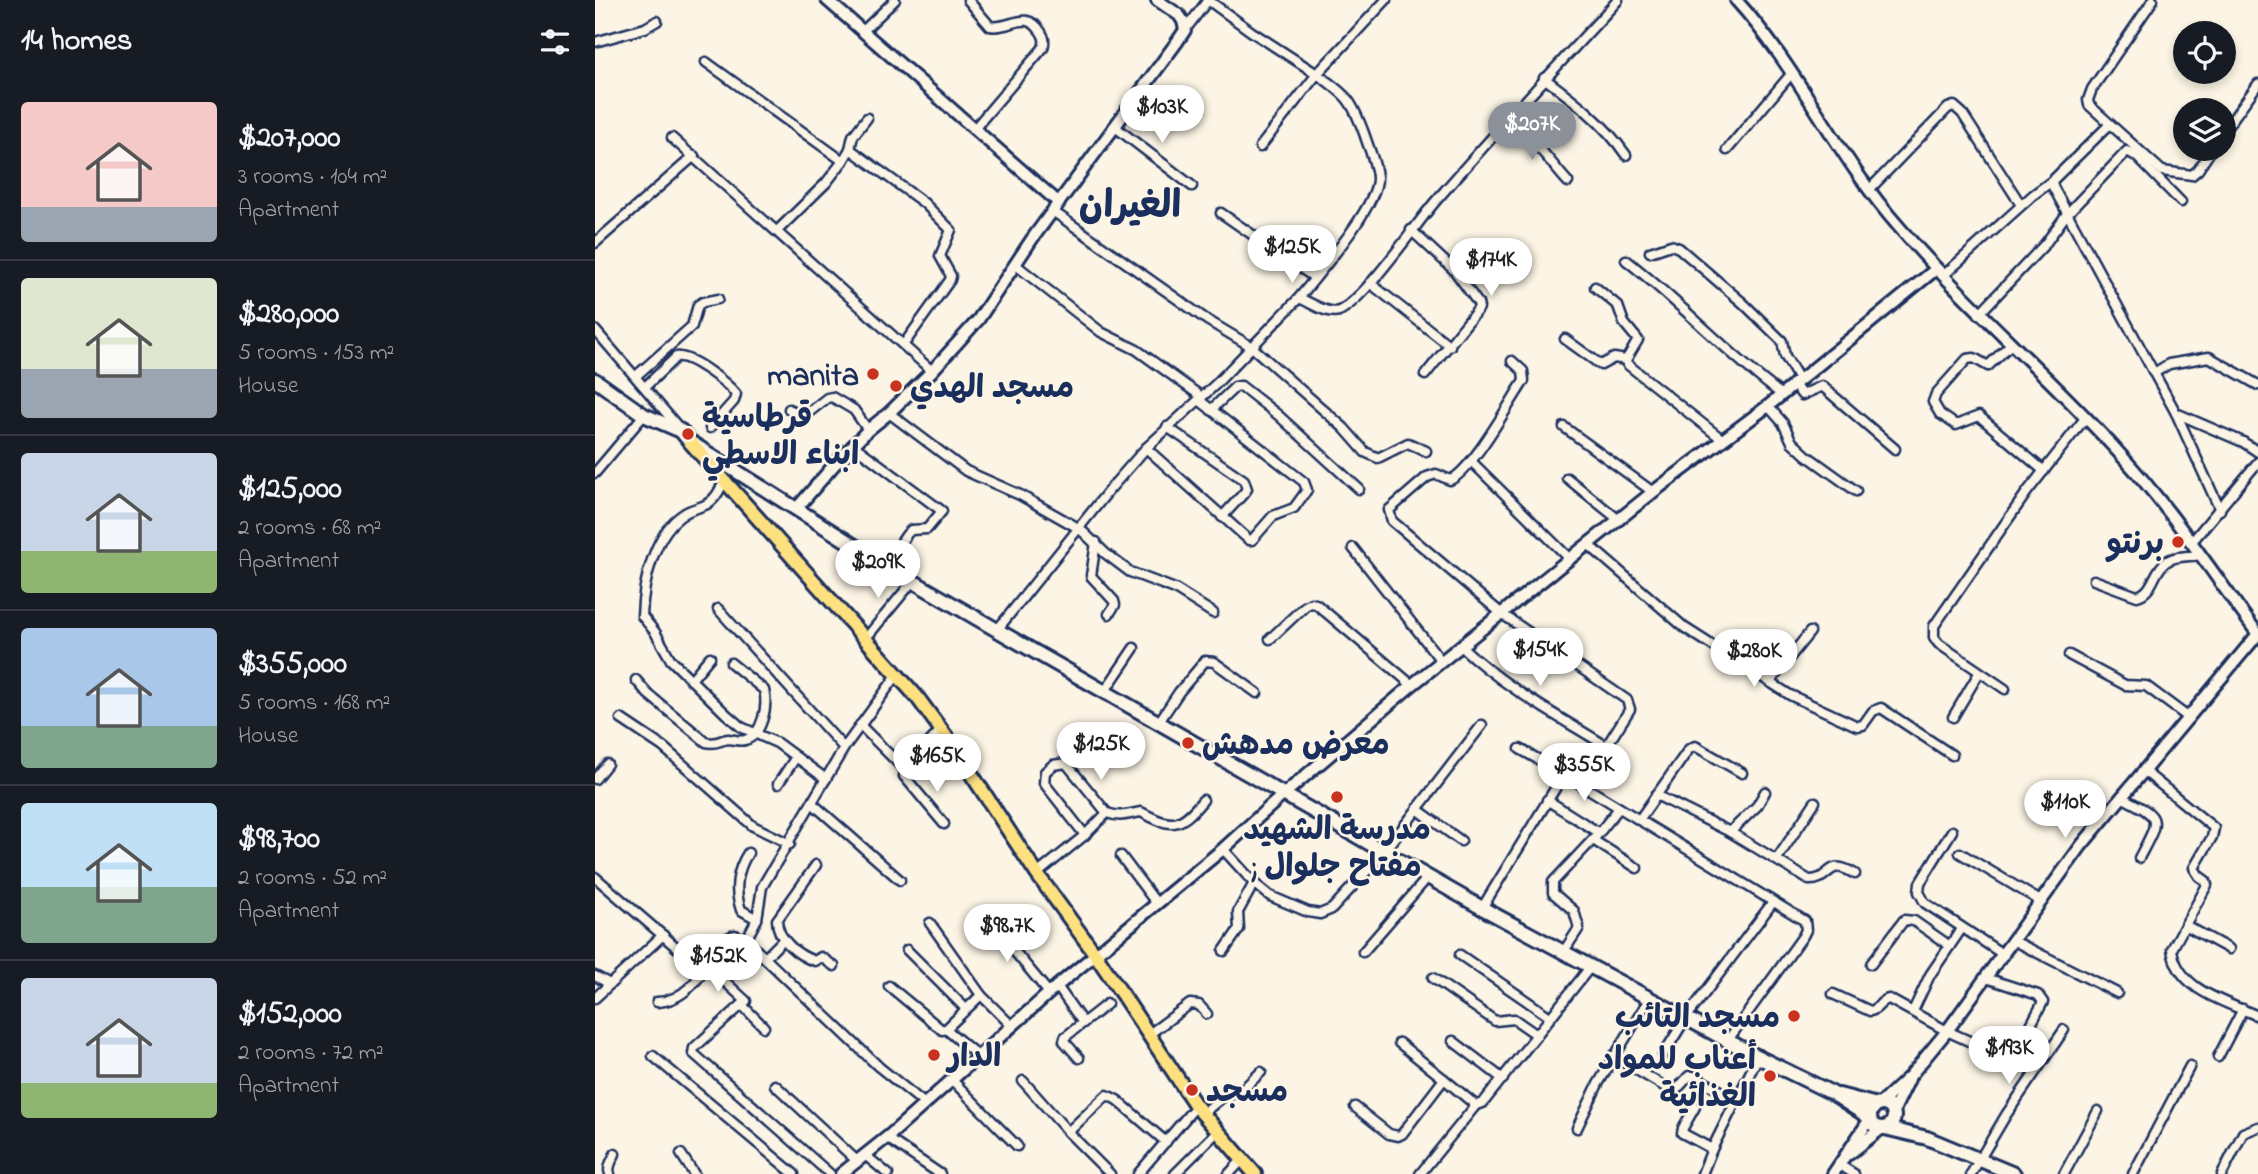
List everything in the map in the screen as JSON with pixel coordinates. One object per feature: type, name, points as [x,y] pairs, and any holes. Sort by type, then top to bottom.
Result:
[{"type":"main road","points":[[595,380],[644,415],[681,431],[897,675],[941,730],[1199,1110],[1255,1174]]},
{"type":"main road","points":[[690,442],[885,565],[997,630],[1482,908],[1758,1058],[1832,1093],[1870,1119],[1875,1126],[1927,1138],[2014,1174]]},
{"type":"main road","points":[[1832,1093],[1888,1106],[1893,1113],[1927,1138]]},
{"type":"main road","points":[[1870,1119],[1871,1110],[1878,1104]]},
{"type":"main road","points":[[1884,1128],[1892,1123],[1893,1113]]},
{"type":"street","points":[[827,0],[975,128],[1057,208],[1207,320],[1252,346],[1344,428],[1365,452],[1378,458],[1408,443],[1426,452]]},
{"type":"street","points":[[862,32],[895,0]]},
{"type":"street","points":[[968,0],[990,26],[998,27],[1027,20],[1038,28],[1045,42],[1044,48],[975,128]]},
{"type":"street","points":[[1157,0],[1179,15],[1185,30]]},
{"type":"street","points":[[797,508],[853,445],[932,370],[978,320],[1114,126],[1208,0],[1343,92],[1350,100],[1369,148],[1377,178],[1372,198],[1299,298],[1200,398],[1146,448],[997,630]]},
{"type":"street","points":[[1260,148],[1317,74],[1386,0]]},
{"type":"street","points":[[1299,298],[1333,312],[1341,310],[1351,302],[1544,78],[1618,0]]},
{"type":"street","points":[[1736,0],[1793,73],[1869,190],[1979,314],[2086,417],[2150,487],[2258,634],[2081,846],[1947,1031],[1910,1076],[1878,1104]]},
{"type":"street","points":[[2153,0],[2089,94],[2089,105],[2154,165],[2168,173],[2192,175],[2204,161]]},
{"type":"street","points":[[595,42],[657,22]]},
{"type":"street","points":[[706,62],[843,161]]},
{"type":"street","points":[[1727,150],[1793,73]]},
{"type":"street","points":[[1544,78],[1604,127],[1626,155]]},
{"type":"street","points":[[2236,114],[2258,84]]},
{"type":"street","points":[[1869,190],[1948,108],[1954,106],[1962,113],[2021,205]]},
{"type":"street","points":[[777,231],[826,183],[843,161],[853,136],[867,118]]},
{"type":"street","points":[[841,1174],[887,1138],[1053,989],[1223,849],[1412,685],[1653,492],[1940,272],[2052,181],[2110,124]]},
{"type":"street","points":[[1503,125],[1512,127],[1532,142],[1568,182]]},
{"type":"street","points":[[1114,126],[1192,186]]},
{"type":"street","points":[[672,138],[932,370]]},
{"type":"street","points":[[850,149],[924,203],[951,230],[940,256],[951,276],[950,280],[904,344]]},
{"type":"street","points":[[1979,314],[2045,244],[2066,215],[2118,158],[2129,151],[2181,202]]},
{"type":"street","points":[[595,243],[694,156]]},
{"type":"street","points":[[2052,181],[2066,215],[2176,413],[2220,510]]},
{"type":"street","points":[[1221,213],[1315,278]]},
{"type":"street","points":[[1412,230],[1454,270],[1479,308],[1425,374]]},
{"type":"street","points":[[1650,252],[1671,245],[1679,248],[1752,310],[1782,341],[1785,356],[1803,395],[1822,386],[1895,449]]},
{"type":"street","points":[[1626,260],[1736,358],[1781,394]]},
{"type":"street","points":[[1016,265],[1101,332],[1137,350],[1200,398],[1211,410],[1302,479],[1307,488],[1294,508],[1273,516],[1252,540],[1245,538],[1146,448]]},
{"type":"street","points":[[1370,283],[1450,346]]},
{"type":"street","points":[[1595,287],[1618,306],[1623,323],[1637,336],[1638,340],[1626,360]]},
{"type":"street","points":[[636,376],[692,326],[698,305],[717,299]]},
{"type":"street","points":[[595,330],[681,431]]},
{"type":"street","points":[[1565,339],[1598,365],[1614,358],[1626,360],[1632,370],[1723,440]]},
{"type":"street","points":[[2010,345],[1988,366],[1974,358],[1968,359],[1936,394],[1933,402],[1940,414],[1956,425],[1979,416],[2044,471]]},
{"type":"street","points":[[645,387],[676,357],[686,356],[736,394],[734,401],[710,428]]},
{"type":"street","points":[[2154,373],[2169,364],[2209,357],[2258,384]]},
{"type":"street","points":[[1512,361],[1523,371],[1524,381],[1471,461],[1456,478],[1450,480],[1436,474],[1427,477],[1389,510],[1389,513],[1392,520],[1503,614],[1627,701],[1630,709],[1582,785]]},
{"type":"street","points":[[1211,410],[1235,387],[1241,386],[1278,415],[1359,489]]},
{"type":"street","points":[[789,409],[804,416],[832,397],[854,410],[868,430]]},
{"type":"street","points":[[1768,405],[1783,423],[1792,442],[1856,491]]},
{"type":"street","points":[[889,412],[966,471],[1020,495],[1080,529],[1130,572],[1175,589],[1213,613]]},
{"type":"street","points":[[2176,413],[2243,442],[2258,452]]},
{"type":"street","points":[[595,473],[644,415]]},
{"type":"street","points":[[2005,689],[1939,644],[1934,638],[1934,626],[2044,471],[2086,417]]},
{"type":"street","points":[[1167,427],[1244,481],[1247,488],[1244,493],[1221,517]]},
{"type":"street","points":[[1564,427],[1653,492]]},
{"type":"street","points":[[853,445],[942,511],[927,529],[911,530],[885,565]]},
{"type":"street","points":[[1471,461],[1570,559]]},
{"type":"street","points":[[2191,543],[2258,462]]},
{"type":"street","points":[[1567,478],[1619,520]]},
{"type":"street","points":[[725,479],[709,504],[683,514],[659,541],[650,567],[643,619],[655,632],[671,660],[741,727],[777,743],[826,779]]},
{"type":"street","points":[[1095,542],[1091,576],[1114,601],[1115,605],[1109,614]]},
{"type":"street","points":[[1588,545],[1685,628],[1790,695],[1857,726],[1868,721],[1873,711],[1881,708],[1952,755]]},
{"type":"street","points":[[1353,548],[1442,662]]},
{"type":"street","points":[[2094,580],[2137,596],[2147,591],[2165,562],[2200,555]]},
{"type":"street","points":[[866,638],[913,581]]},
{"type":"street","points":[[1270,639],[1305,606],[1316,604],[1412,685]]},
{"type":"street","points":[[718,609],[844,748]]},
{"type":"street","points":[[1770,682],[1810,632]]},
{"type":"street","points":[[1461,646],[1507,686],[1606,746]]},
{"type":"street","points":[[1105,691],[1134,648]]},
{"type":"street","points":[[2069,655],[2125,685],[2146,686],[2189,718]]},
{"type":"street","points":[[691,680],[710,657]]},
{"type":"street","points":[[1159,722],[1205,661],[1214,662],[1257,693]]},
{"type":"street","points":[[636,680],[648,694],[706,742],[711,744],[728,739],[743,741],[755,733],[765,712],[764,690],[731,663]]},
{"type":"street","points":[[1953,717],[1979,673]]},
{"type":"street","points":[[745,940],[757,919],[762,887],[790,844],[844,748],[897,675]]},
{"type":"street","points":[[621,719],[663,747],[753,826],[790,844]]},
{"type":"street","points":[[860,725],[905,770]]},
{"type":"street","points":[[1223,849],[1254,883],[1270,896],[1290,906],[1320,914],[1332,909],[1385,851],[1482,725]]},
{"type":"street","points":[[941,730],[905,770],[904,776],[944,824]]},
{"type":"street","points":[[1639,820],[1689,749],[1695,746],[1742,773]]},
{"type":"street","points":[[1520,748],[1805,921],[1806,929],[1728,1040]]},
{"type":"street","points":[[778,784],[796,757]]},
{"type":"street","points":[[1085,835],[1044,783],[1045,772],[1053,765],[1066,763],[1107,813],[1116,816],[1141,812],[1159,822],[1178,822],[1203,800]]},
{"type":"street","points":[[595,779],[607,764]]},
{"type":"street","points":[[2144,771],[2214,828],[2212,837],[2194,868],[2207,885],[2172,953],[2189,983],[2258,1016]]},
{"type":"street","points":[[1482,908],[1564,774]]},
{"type":"street","points":[[1730,832],[1757,806],[1765,792]]},
{"type":"street","points":[[1657,795],[1730,832],[1809,880],[1817,880],[1833,868],[1839,867],[1845,867],[1856,874]]},
{"type":"street","points":[[2121,797],[2149,811],[2154,819],[2153,830],[2139,858]]},
{"type":"street","points":[[1547,800],[1637,868]]},
{"type":"street","points":[[1777,859],[1815,802]]},
{"type":"street","points":[[812,803],[900,880]]},
{"type":"street","points":[[1564,951],[1577,933],[1577,917],[1574,911],[1553,893],[1551,887],[1560,873],[1619,808]]},
{"type":"street","points":[[1417,809],[1461,841]]},
{"type":"street","points":[[1037,874],[1085,835],[1107,813]]},
{"type":"street","points":[[1952,831],[1919,888],[1925,903],[2004,955]]},
{"type":"street","points":[[748,853],[737,878],[736,894],[741,910],[757,919]]},
{"type":"street","points":[[1960,853],[2042,902]]},
{"type":"street","points":[[1122,856],[1157,904]]},
{"type":"street","points":[[815,865],[777,920],[778,929],[784,939],[804,957],[815,961],[821,957],[825,958],[834,967]]},
{"type":"street","points":[[595,877],[746,1000],[694,1048],[694,1054],[830,1174]]},
{"type":"street","points":[[1363,952],[1428,877]]},
{"type":"street","points":[[1224,951],[1239,929],[1238,912],[1254,883]]},
{"type":"street","points":[[1663,1055],[1686,1018],[1773,902]]},
{"type":"street","points":[[986,917],[1083,1023]]},
{"type":"street","points":[[1871,964],[1904,920],[1914,921],[1950,946]]},
{"type":"street","points":[[930,923],[981,995],[1012,1026]]},
{"type":"street","points":[[2185,925],[2229,949]]},
{"type":"street","points":[[1913,1011],[1926,981],[1962,928]]},
{"type":"street","points":[[657,1002],[680,996],[706,969],[729,935],[735,934],[765,958],[879,1067],[925,1104]]},
{"type":"street","points":[[595,998],[663,935]]},
{"type":"street","points":[[765,958],[784,939]]},
{"type":"street","points":[[2014,941],[2117,993]]},
{"type":"street","points":[[907,950],[966,1009]]},
{"type":"street","points":[[1460,955],[1550,1017]]},
{"type":"street","points":[[1420,1174],[1476,1105],[1483,1103],[1503,1079],[1591,966]]},
{"type":"street","points":[[595,976],[610,984]]},
{"type":"street","points":[[1433,978],[1495,1021],[1514,1019],[1537,1035]]},
{"type":"street","points":[[1833,994],[1870,1011],[1889,999],[1947,1031],[2004,1057],[2014,1054],[2043,1002],[2038,995],[1986,978]]},
{"type":"street","points":[[889,986],[935,1026],[946,1029],[978,1056]]},
{"type":"street","points":[[946,1029],[981,995]]},
{"type":"street","points":[[1577,1128],[1613,1056],[1649,999]]},
{"type":"street","points":[[1079,1058],[1064,1039],[1107,1004]]},
{"type":"street","points":[[1148,1035],[1190,1004],[1199,1005],[1207,1014]]},
{"type":"street","points":[[742,1005],[764,1027]]},
{"type":"street","points":[[2218,1057],[2243,1009]]},
{"type":"street","points":[[1971,1174],[2006,1115],[2064,1030]]},
{"type":"street","points":[[1453,1041],[1503,1079]]},
{"type":"street","points":[[1399,1043],[1476,1105]]},
{"type":"street","points":[[653,1056],[795,1174]]},
{"type":"street","points":[[1613,1056],[1672,1091],[1689,1076],[1693,1076],[1736,1099]]},
{"type":"street","points":[[1702,1174],[1758,1058]]},
{"type":"street","points":[[2133,1174],[2190,1066]]},
{"type":"street","points":[[1138,1174],[1165,1142],[1199,1110],[1224,1096],[1240,1092],[1261,1072]]},
{"type":"street","points":[[1893,1113],[1910,1076]]},
{"type":"street","points":[[1355,1107],[1389,1134],[1398,1136],[1444,1079]]},
{"type":"street","points":[[952,1080],[1017,1146]]},
{"type":"street","points":[[1023,1081],[1110,1174]]},
{"type":"street","points":[[775,1085],[861,1158],[888,1174]]},
{"type":"street","points":[[1068,1132],[1107,1096],[1118,1100],[1165,1142]]},
{"type":"street","points":[[1695,1107],[1682,1133],[1712,1149]]},
{"type":"street","points":[[2064,1174],[2098,1111]]},
{"type":"street","points":[[1840,1165],[1870,1119]]},
{"type":"street","points":[[2222,1174],[2243,1133],[2258,1127]]},
{"type":"street","points":[[1840,1165],[1884,1128]]},
{"type":"street","points":[[1175,1174],[1217,1132]]},
{"type":"street","points":[[887,1138],[940,1174]]},
{"type":"street","points":[[610,1174],[610,1164],[615,1154]]},
{"type":"street","points":[[681,1154],[694,1174]]},
{"type":"street","points":[[1229,1174],[1242,1160]]},
{"type":"street","points":[[1840,1165],[1854,1174]]},
{"type":"place","name":"manita","points":[[873,374]]},
{"type":"place","name":"مسجد الهدي","points":[[896,386]]},
{"type":"place","name":"قرطاسية ابناء الاسطي","points":[[688,434]]},
{"type":"place","name":"برنتو","points":[[2178,542]]},
{"type":"place","name":"معرض مدهش","points":[[1188,743]]},
{"type":"place","name":"مدرسة الشهيد ; مفتاح جلوال","points":[[1337,797]]},
{"type":"place","name":"مسجد التائب","points":[[1794,1016]]},
{"type":"place","name":"الدار","points":[[934,1055]]},
{"type":"place","name":"أعناب للمواد الغذائية","points":[[1770,1076]]},
{"type":"place","name":"مسجد","points":[[1192,1090]]},
{"type":"district","name":"الغيران","points":[[1130,204]]}]
